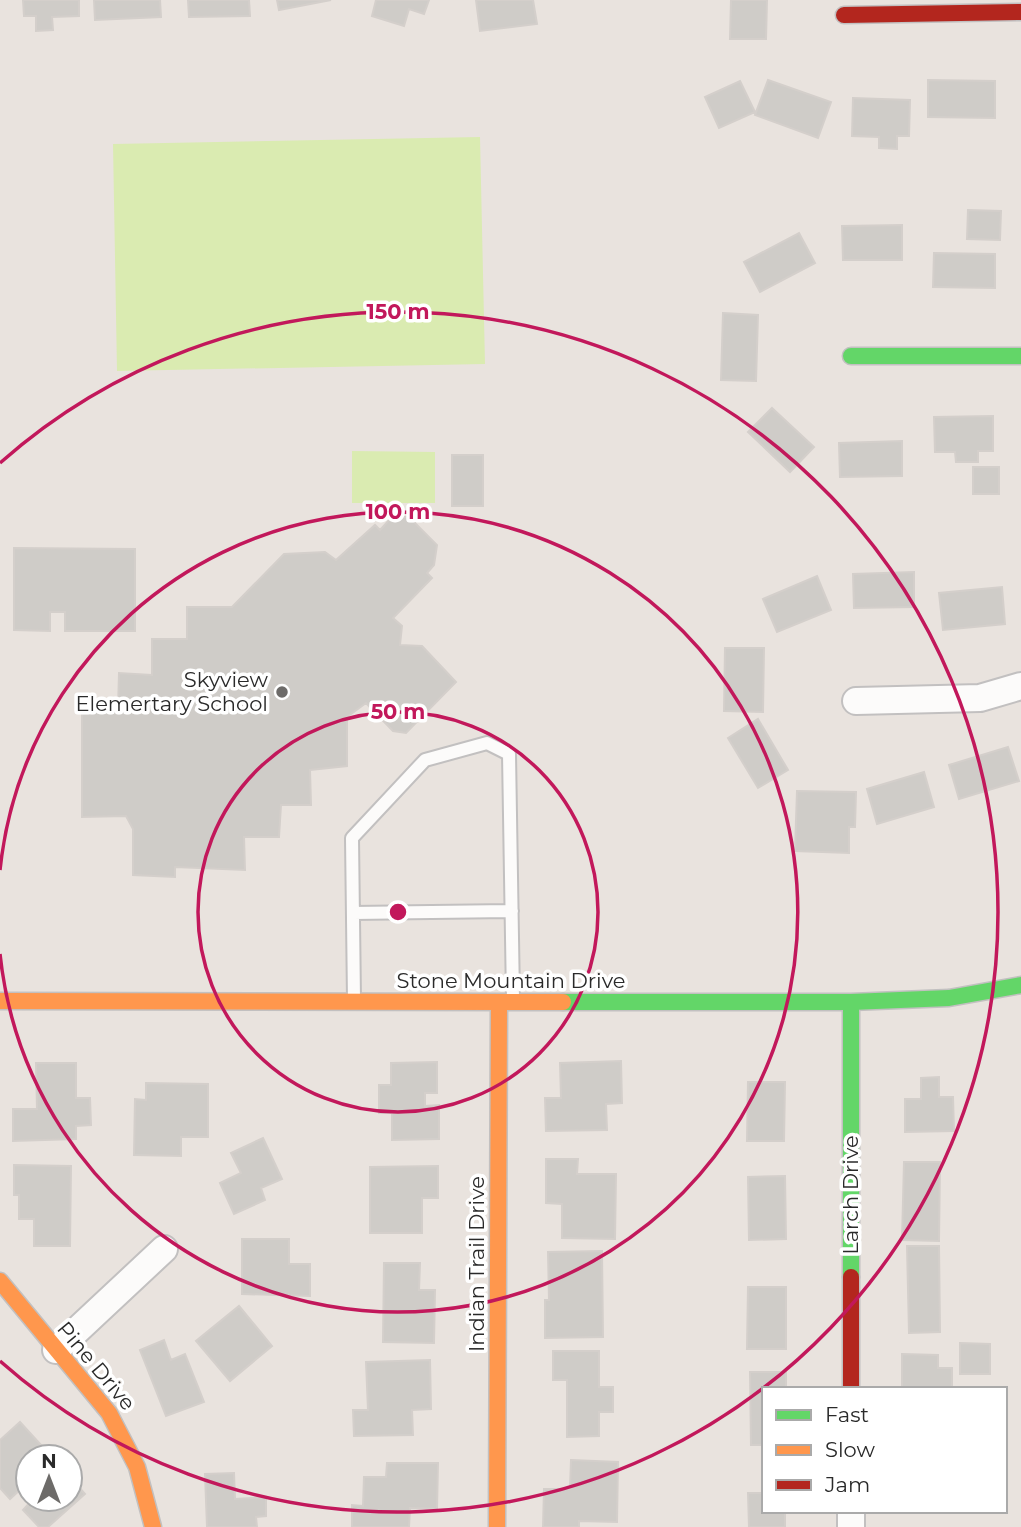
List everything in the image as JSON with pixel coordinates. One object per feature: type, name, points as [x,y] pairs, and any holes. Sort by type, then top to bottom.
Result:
[{"type":"street","points":[[845,15],[1021,12]]},
{"type":"street","points":[[850,356],[1021,356]]},
{"type":"street","points":[[856,701],[979,698],[1021,686]]},
{"type":"street","name":"Stone Mountain Drive","points":[[0,1001],[851,1002],[949,998],[1021,985]]},
{"type":"street","name":"Indian Trail Drive","points":[[496,1527],[506,1002]]},
{"type":"street","name":"Larch Drive","points":[[851,1002],[851,1387]]},
{"type":"street","points":[[56,1350],[164,1249]]},
{"type":"street","name":"Pine Drive","points":[[0,1281],[23,1314],[83,1378],[120,1427],[133,1454],[153,1527]]},
{"type":"lane","points":[[354,1002],[352,838],[425,760],[487,743],[509,754],[512,911],[506,1002]]},
{"type":"lane","points":[[353,913],[512,911]]},
{"type":"green space","points":[[480,137],[485,364],[117,371],[113,144]]},
{"type":"green space","points":[[352,451],[435,452],[435,503],[352,503]]},
{"type":"building","points":[[23,0],[79,0],[79,16],[52,17],[53,30],[36,31],[36,16],[24,16]]},
{"type":"building","points":[[94,0],[160,0],[161,17],[95,20]]},
{"type":"building","points":[[188,0],[249,0],[250,16],[189,17]]},
{"type":"building","points":[[277,0],[331,0],[279,10]]},
{"type":"building","points":[[376,0],[429,0],[424,14],[409,9],[404,26],[372,16]]},
{"type":"building","points":[[476,0],[533,0],[537,24],[480,31]]},
{"type":"building","points":[[731,0],[767,0],[766,39],[730,39]]},
{"type":"building","points":[[768,80],[831,102],[818,138],[755,115]]},
{"type":"building","points":[[928,80],[995,81],[995,118],[928,117]]},
{"type":"building","points":[[740,81],[755,112],[719,128],[705,97]]},
{"type":"building","points":[[853,98],[910,100],[909,136],[897,136],[897,149],[879,148],[879,137],[852,136]]},
{"type":"building","points":[[968,210],[1001,211],[1000,240],[967,239]]},
{"type":"building","points":[[902,225],[902,260],[843,260],[842,226]]},
{"type":"building","points":[[799,233],[815,263],[760,292],[744,262]]},
{"type":"building","points":[[934,253],[995,254],[995,288],[933,287]]},
{"type":"building","points":[[723,313],[758,315],[756,381],[721,380]]},
{"type":"building","points":[[772,408],[814,447],[790,472],[748,432]]},
{"type":"building","points":[[993,416],[993,451],[978,451],[978,462],[956,462],[955,452],[935,452],[934,417]]},
{"type":"building","points":[[902,441],[902,476],[840,477],[839,443]]},
{"type":"building","points":[[452,455],[483,455],[483,506],[452,506]]},
{"type":"building","points":[[973,467],[999,467],[999,494],[973,494]]},
{"type":"building","name":"Skyview Elemertary School","points":[[392,517],[409,517],[437,545],[434,565],[427,573],[432,578],[393,618],[402,626],[400,645],[422,646],[456,682],[406,733],[393,731],[366,703],[347,717],[347,766],[310,770],[311,805],[281,805],[279,837],[244,837],[245,870],[175,867],[175,877],[133,875],[133,829],[126,816],[82,817],[82,709],[118,709],[119,673],[152,675],[152,639],[187,639],[187,607],[232,607],[284,554],[325,552],[336,560],[375,525],[380,530]]},
{"type":"building","points":[[14,548],[135,549],[135,631],[65,631],[65,612],[50,612],[50,631],[14,630]]},
{"type":"building","points":[[914,572],[914,607],[854,608],[853,574]]},
{"type":"building","points":[[817,576],[831,610],[777,632],[763,599]]},
{"type":"building","points":[[1002,587],[1005,624],[943,630],[939,593]]},
{"type":"building","points":[[725,648],[764,648],[763,712],[724,711]]},
{"type":"building","points":[[758,719],[788,770],[758,788],[728,738]]},
{"type":"building","points":[[1008,747],[1019,781],[959,799],[949,765]]},
{"type":"building","points":[[924,772],[934,807],[877,824],[867,789]]},
{"type":"building","points":[[797,791],[856,792],[855,827],[849,827],[849,853],[795,851]]},
{"type":"building","points":[[621,1061],[622,1103],[606,1104],[607,1130],[546,1131],[545,1098],[561,1098],[560,1063]]},
{"type":"building","points":[[437,1062],[437,1093],[425,1093],[425,1106],[439,1105],[439,1139],[392,1140],[392,1113],[379,1113],[379,1085],[391,1085],[391,1063]]},
{"type":"building","points":[[36,1063],[76,1063],[76,1098],[90,1098],[91,1125],[76,1126],[76,1139],[13,1141],[13,1109],[37,1109]]},
{"type":"building","points":[[939,1077],[939,1097],[953,1097],[954,1131],[905,1132],[905,1099],[921,1099],[921,1078]]},
{"type":"building","points":[[748,1082],[785,1082],[784,1141],[747,1141]]},
{"type":"building","points":[[146,1083],[208,1084],[208,1137],[181,1137],[181,1156],[134,1155],[135,1099],[146,1100]]},
{"type":"building","points":[[263,1138],[282,1179],[261,1188],[265,1200],[234,1214],[220,1183],[241,1173],[231,1153]]},
{"type":"building","points":[[546,1159],[578,1159],[577,1174],[616,1174],[615,1239],[562,1238],[562,1204],[546,1203]]},
{"type":"building","points":[[904,1162],[940,1162],[939,1241],[902,1240]]},
{"type":"building","points":[[14,1165],[71,1166],[70,1246],[34,1246],[34,1219],[19,1219],[19,1195],[14,1195]]},
{"type":"building","points":[[438,1166],[438,1198],[422,1198],[422,1233],[370,1233],[370,1167]]},
{"type":"building","points":[[785,1176],[786,1239],[749,1240],[748,1177]]},
{"type":"building","points":[[242,1239],[289,1239],[289,1264],[310,1264],[310,1296],[242,1294]]},
{"type":"building","points":[[907,1246],[939,1246],[940,1332],[909,1333]]},
{"type":"building","points":[[602,1251],[603,1337],[545,1338],[545,1300],[549,1300],[548,1252]]},
{"type":"building","points":[[384,1263],[420,1263],[419,1290],[435,1290],[434,1343],[383,1342]]},
{"type":"building","points":[[748,1287],[786,1287],[786,1349],[747,1349]]},
{"type":"building","points":[[239,1306],[272,1346],[230,1381],[196,1341]]},
{"type":"building","points":[[164,1340],[171,1360],[185,1354],[204,1402],[166,1416],[140,1350]]},
{"type":"building","points":[[960,1343],[990,1344],[990,1374],[960,1374]]},
{"type":"building","points":[[553,1351],[599,1351],[599,1387],[613,1387],[613,1412],[599,1412],[599,1436],[567,1437],[567,1380],[553,1380]]},
{"type":"building","points":[[902,1354],[938,1355],[938,1368],[952,1368],[952,1387],[902,1387]]},
{"type":"building","points":[[430,1360],[431,1409],[412,1410],[413,1435],[354,1436],[353,1410],[368,1410],[366,1362]]},
{"type":"building","points":[[750,1372],[786,1372],[786,1387],[762,1387],[762,1445],[751,1445]]},
{"type":"building","points":[[20,1422],[39,1443],[14,1443],[14,1495],[10,1499],[0,1488],[0,1440]]},
{"type":"building","points":[[571,1460],[618,1462],[617,1522],[579,1521],[579,1527],[543,1527],[544,1489],[570,1489]]},
{"type":"building","points":[[387,1463],[438,1463],[437,1509],[410,1508],[409,1527],[352,1527],[352,1505],[363,1506],[364,1477],[386,1477]]},
{"type":"building","points":[[234,1473],[235,1499],[266,1497],[266,1516],[256,1517],[257,1527],[207,1527],[205,1474]]},
{"type":"building","points":[[748,1493],[762,1493],[762,1513],[785,1513],[785,1527],[749,1527]]},
{"type":"building","points":[[26,1513],[64,1513],[48,1527],[39,1527]]},
{"type":"traffic: fast","points":[[851,356],[1021,356]]},
{"type":"traffic: fast","points":[[563,1002],[851,1002],[949,998],[1021,985]]},
{"type":"traffic: fast","points":[[851,1002],[851,1277]]},
{"type":"traffic: slow","points":[[0,1001],[563,1002]]},
{"type":"traffic: slow","points":[[497,1527],[499,1002]]},
{"type":"traffic: slow","points":[[0,1281],[109,1413],[137,1467],[153,1527]]},
{"type":"traffic: jam","points":[[844,15],[1021,12]]},
{"type":"traffic: jam","points":[[851,1277],[851,1387]]},
{"type":"place","name":"Skyview Elemertary School","points":[[282,692]]}]
